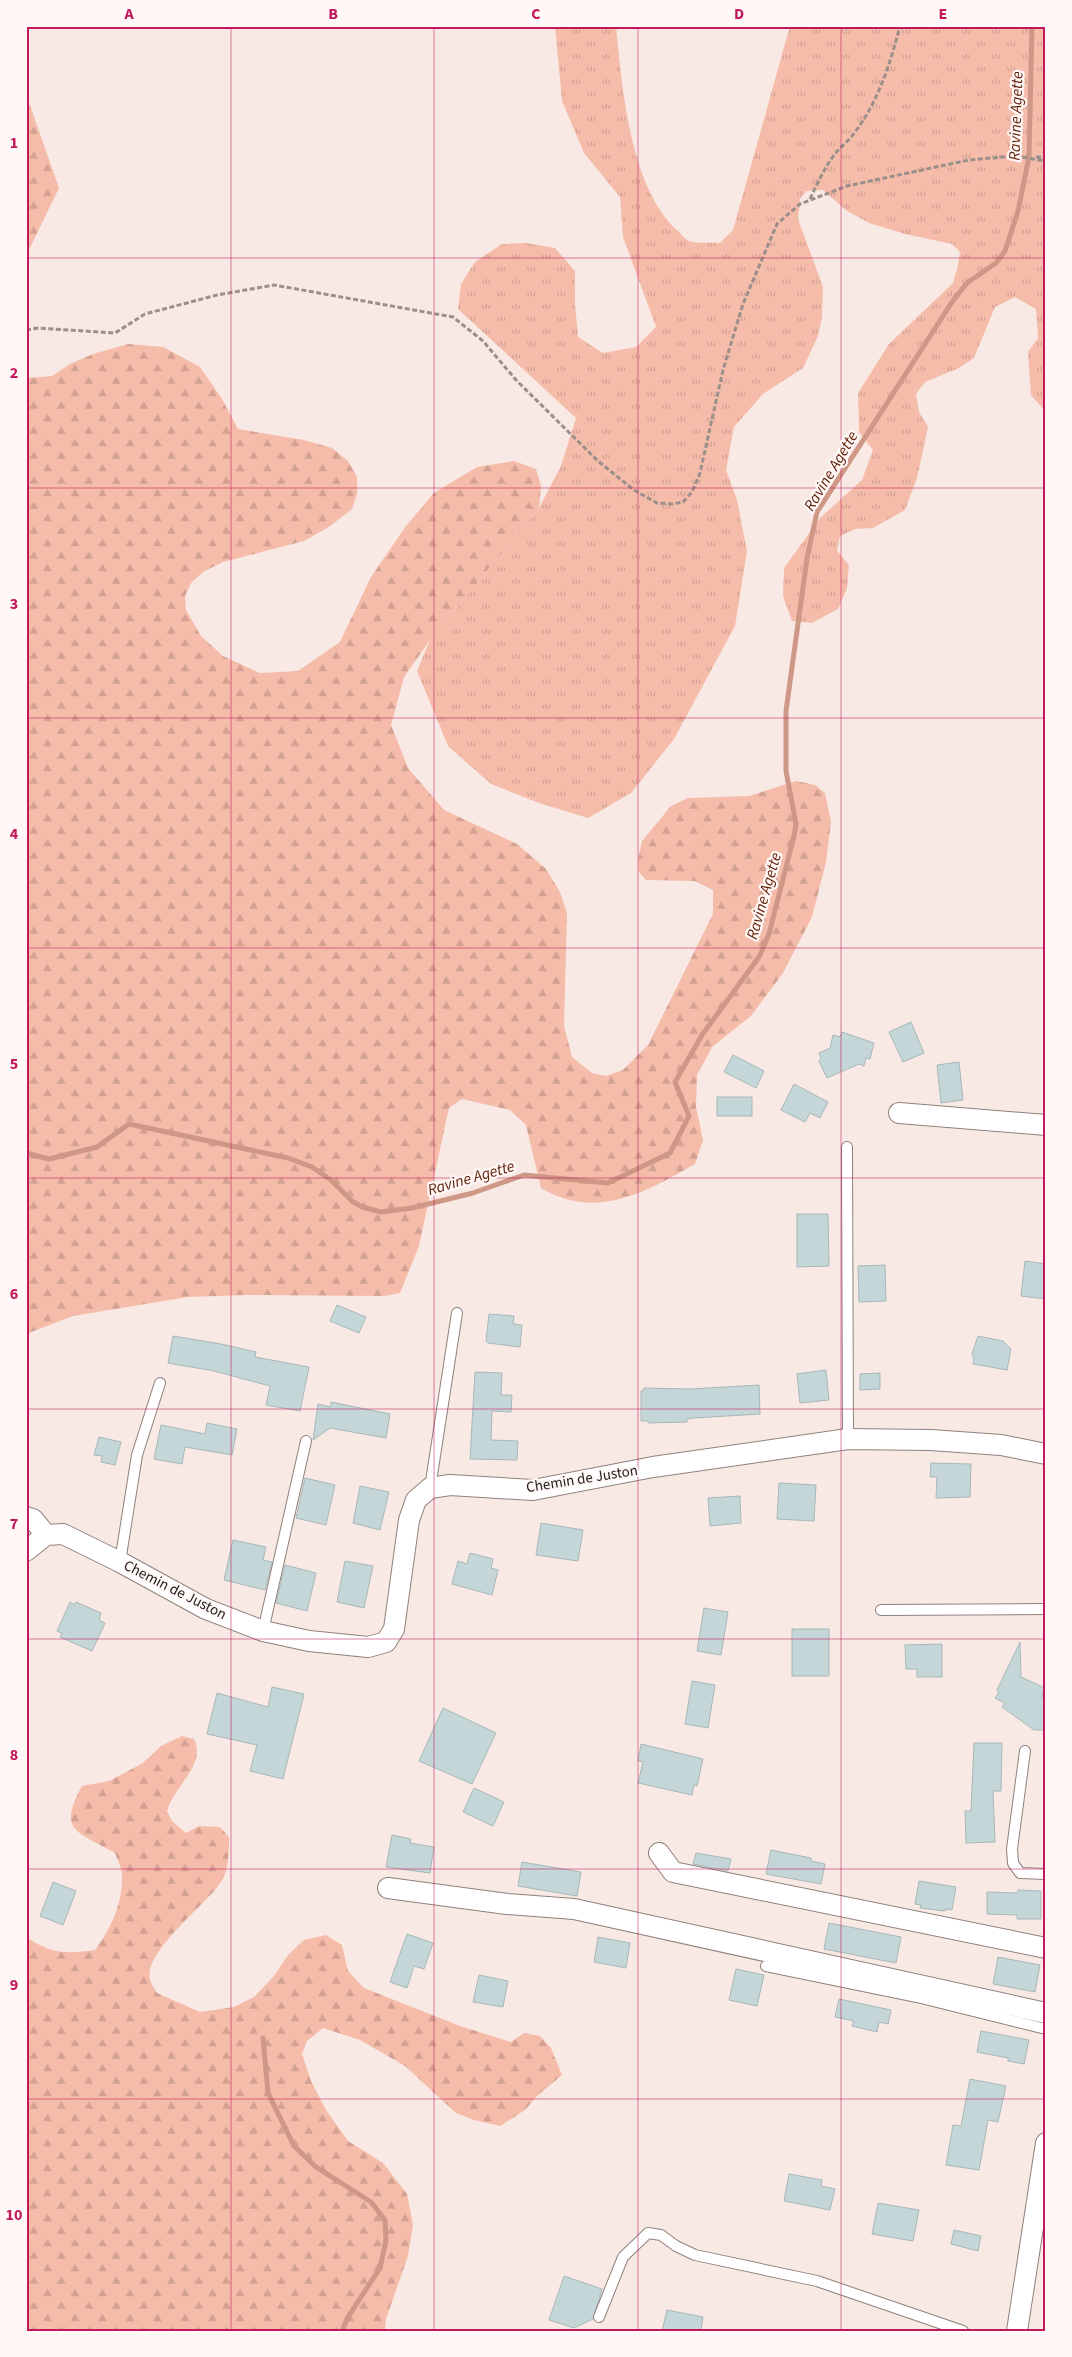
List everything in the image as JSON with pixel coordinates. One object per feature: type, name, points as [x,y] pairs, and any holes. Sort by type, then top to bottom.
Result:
[{"type":"street","points":[[899,1113],[1046,1126]]},
{"type":"street","name":"Chemin de Juston","points":[[46,1535],[63,1534],[120,1562],[206,1609],[263,1631],[309,1640],[368,1647],[386,1642],[394,1629],[408,1520],[416,1500],[430,1488],[450,1485],[533,1490],[653,1467],[848,1439],[931,1440],[1001,1445],[1046,1454]]},
{"type":"street","points":[[26,1517],[33,1519],[46,1535],[26,1551]]},
{"type":"street","points":[[659,1853],[673,1872],[1046,1948]]},
{"type":"street","points":[[388,1888],[507,1904],[574,1909],[1046,2013]]},
{"type":"street","points":[[1017,2331],[1046,2143]]},
{"type":"lane","points":[[848,1147],[848,1439]]},
{"type":"lane","points":[[430,1488],[457,1313]]},
{"type":"lane","points":[[120,1562],[137,1455],[160,1383]]},
{"type":"lane","points":[[263,1631],[306,1441]]},
{"type":"lane","points":[[881,1610],[1046,1609]]},
{"type":"lane","points":[[1025,1751],[1012,1849],[1013,1863],[1020,1873],[1046,1874]]},
{"type":"lane","points":[[766,1966],[917,1997],[1046,2029]]},
{"type":"lane","points":[[598,2317],[623,2257],[648,2233],[661,2235],[676,2246],[695,2255],[816,2281],[963,2331]]},
{"type":"path","points":[[810,200],[820,177],[835,154],[855,132],[878,94],[888,71],[900,26]]},
{"type":"path","points":[[26,330],[38,328],[115,333],[145,314],[217,295],[274,285],[453,317],[483,341],[516,380],[598,461],[634,490],[657,503],[672,504],[682,502],[692,492],[700,473],[723,370],[743,304],[777,224],[800,204],[846,186],[969,160],[1014,156],[1046,157]]},
{"type":"path","points":[[1029,157],[1046,161]]},
{"type":"green space","points":[[555,26],[616,26],[621,77],[631,135],[649,190],[662,213],[686,239],[696,242],[720,243],[733,230],[790,26],[1046,26],[1046,412],[1031,395],[1028,352],[1038,338],[1036,309],[1015,297],[995,307],[974,358],[959,368],[925,382],[916,394],[919,412],[928,427],[917,478],[905,510],[873,528],[855,529],[840,536],[837,551],[849,565],[847,588],[838,609],[812,623],[792,621],[783,596],[784,568],[821,517],[862,480],[873,450],[859,432],[858,393],[889,344],[953,283],[960,252],[952,244],[905,234],[869,223],[847,211],[823,190],[806,191],[800,199],[798,219],[823,287],[822,318],[818,336],[803,368],[763,394],[734,427],[726,470],[737,500],[747,551],[735,626],[674,739],[631,793],[588,818],[539,803],[491,784],[448,746],[417,671],[430,640],[539,508],[561,466],[576,418],[458,309],[461,284],[475,262],[502,244],[526,243],[555,248],[575,271],[578,337],[603,353],[636,347],[656,327],[623,237],[620,197],[584,153],[562,101]]},
{"type":"green space","points":[[26,94],[59,188],[26,256]]},
{"type":"green space","points":[[128,344],[163,347],[200,367],[222,399],[238,429],[304,440],[332,448],[348,461],[357,477],[357,494],[352,509],[329,527],[304,541],[223,562],[203,572],[191,583],[185,596],[186,610],[201,636],[223,656],[260,673],[298,671],[340,642],[371,577],[406,526],[434,493],[477,467],[514,461],[536,469],[541,486],[539,508],[430,640],[404,677],[391,725],[408,768],[444,810],[517,844],[546,869],[560,892],[567,913],[564,1026],[572,1057],[592,1073],[606,1076],[623,1070],[648,1045],[713,914],[713,890],[695,881],[646,880],[639,872],[638,860],[642,841],[671,806],[688,798],[749,796],[796,781],[815,785],[825,793],[831,822],[826,862],[812,917],[783,973],[751,1016],[712,1047],[697,1075],[696,1107],[703,1140],[695,1164],[639,1193],[620,1199],[601,1202],[581,1202],[561,1198],[541,1188],[526,1125],[510,1110],[462,1099],[449,1108],[419,1246],[400,1293],[385,1296],[246,1295],[188,1297],[73,1316],[26,1334],[26,378],[52,376],[70,364],[93,354]]},
{"type":"green space","points":[[182,1736],[194,1739],[197,1749],[196,1758],[188,1776],[170,1802],[167,1811],[172,1821],[186,1833],[199,1826],[220,1827],[229,1837],[228,1860],[226,1872],[221,1882],[156,1955],[151,1968],[150,1979],[157,1993],[200,2012],[234,2007],[254,1997],[274,1976],[288,1955],[304,1940],[326,1935],[342,1945],[348,1971],[364,1988],[460,2026],[511,2042],[524,2033],[540,2036],[551,2048],[562,2075],[537,2096],[525,2110],[500,2126],[474,2120],[456,2113],[405,2066],[360,2040],[323,2028],[307,2041],[302,2054],[311,2081],[326,2110],[348,2141],[383,2163],[407,2194],[413,2225],[408,2256],[386,2319],[385,2331],[26,2331],[26,1937],[51,1950],[75,1952],[95,1950],[106,1934],[114,1917],[120,1898],[122,1873],[115,1853],[81,1834],[71,1822],[71,1813],[75,1801],[82,1786],[109,1781],[143,1763],[161,1746]]},
{"type":"building","points":[[911,1022],[924,1053],[903,1062],[889,1032]]},
{"type":"building","points":[[842,1032],[874,1043],[870,1059],[866,1058],[864,1066],[859,1064],[827,1078],[819,1061],[821,1058],[819,1053],[830,1048],[833,1035],[840,1037]]},
{"type":"building","points":[[733,1055],[764,1071],[756,1088],[724,1072]]},
{"type":"building","points":[[959,1062],[963,1100],[941,1103],[937,1065]]},
{"type":"building","points":[[794,1084],[828,1102],[820,1118],[810,1113],[805,1122],[781,1110]]},
{"type":"building","points":[[717,1097],[752,1097],[752,1116],[717,1116]]},
{"type":"building","points":[[797,1214],[828,1214],[829,1266],[797,1267]]},
{"type":"building","points":[[1025,1261],[1046,1264],[1046,1299],[1021,1296]]},
{"type":"building","points":[[885,1265],[886,1301],[859,1302],[858,1266]]},
{"type":"building","points":[[337,1305],[366,1317],[359,1333],[330,1321]]},
{"type":"building","points":[[489,1314],[514,1316],[513,1324],[522,1325],[520,1347],[488,1343],[486,1341]]},
{"type":"building","points":[[173,1336],[221,1344],[256,1352],[255,1357],[309,1367],[300,1411],[266,1405],[270,1386],[214,1371],[168,1363]]},
{"type":"building","points":[[978,1336],[1003,1341],[1011,1349],[1007,1370],[973,1364],[974,1358],[972,1354]]},
{"type":"building","points":[[826,1370],[829,1400],[800,1403],[797,1374]]},
{"type":"building","points":[[475,1372],[502,1373],[501,1395],[512,1395],[511,1412],[492,1411],[491,1440],[518,1441],[517,1460],[470,1459]]},
{"type":"building","points":[[880,1373],[880,1389],[860,1390],[860,1374]]},
{"type":"building","points":[[759,1385],[760,1414],[694,1418],[687,1419],[687,1422],[648,1423],[648,1421],[641,1421],[641,1391],[644,1388],[690,1389]]},
{"type":"building","points":[[331,1402],[390,1414],[386,1438],[330,1428],[313,1440],[318,1404],[331,1407]]},
{"type":"building","points":[[207,1423],[237,1429],[232,1455],[185,1447],[182,1464],[154,1459],[161,1425],[205,1434]]},
{"type":"building","points":[[99,1437],[121,1442],[115,1465],[101,1462],[102,1456],[94,1455]]},
{"type":"building","points":[[931,1463],[971,1464],[970,1497],[936,1498],[937,1477],[930,1477]]},
{"type":"building","points":[[305,1478],[335,1485],[326,1525],[296,1518]]},
{"type":"building","points":[[779,1483],[816,1485],[814,1521],[777,1519]]},
{"type":"building","points":[[360,1486],[389,1492],[380,1530],[353,1523]]},
{"type":"building","points":[[740,1496],[741,1523],[710,1526],[708,1498]]},
{"type":"building","points":[[541,1523],[583,1530],[578,1561],[536,1555]]},
{"type":"building","points":[[233,1540],[266,1547],[263,1560],[272,1562],[265,1590],[224,1580]]},
{"type":"building","points":[[470,1553],[493,1559],[491,1568],[498,1570],[492,1595],[452,1584],[458,1561],[467,1564]]},
{"type":"building","points":[[345,1561],[373,1566],[364,1608],[337,1602]]},
{"type":"building","points":[[285,1565],[316,1573],[307,1611],[276,1603]]},
{"type":"building","points":[[70,1602],[75,1605],[76,1602],[101,1613],[99,1620],[105,1623],[92,1651],[60,1637],[62,1633],[57,1631]]},
{"type":"building","points":[[704,1608],[728,1612],[721,1655],[697,1651]]},
{"type":"building","points":[[792,1629],[829,1629],[829,1676],[792,1676]]},
{"type":"building","points":[[1020,1642],[1021,1677],[1045,1688],[1042,1697],[1046,1701],[1046,1730],[1034,1730],[1002,1707],[1005,1703],[995,1698]]},
{"type":"building","points":[[942,1644],[942,1677],[917,1677],[917,1669],[906,1669],[905,1645]]},
{"type":"building","points":[[692,1681],[715,1685],[708,1728],[685,1724]]},
{"type":"building","points":[[272,1687],[304,1694],[283,1779],[250,1771],[257,1745],[207,1734],[217,1693],[268,1707]]},
{"type":"building","points":[[443,1708],[496,1733],[472,1784],[419,1761]]},
{"type":"building","points":[[974,1743],[1002,1743],[1001,1791],[993,1791],[995,1842],[966,1843],[965,1811],[971,1811]]},
{"type":"building","points":[[641,1744],[703,1759],[697,1786],[694,1785],[692,1795],[638,1783],[643,1762],[638,1761]]},
{"type":"building","points":[[474,1788],[504,1802],[493,1826],[463,1812]]},
{"type":"building","points":[[392,1835],[411,1839],[410,1843],[434,1847],[430,1873],[386,1867]]},
{"type":"building","points":[[771,1850],[811,1858],[811,1861],[825,1864],[821,1884],[766,1874]]},
{"type":"building","points":[[696,1853],[731,1859],[728,1871],[693,1864]]},
{"type":"building","points":[[522,1862],[581,1872],[577,1896],[518,1886]]},
{"type":"building","points":[[919,1881],[956,1887],[952,1910],[920,1908],[921,1905],[915,1904]]},
{"type":"building","points":[[53,1882],[76,1891],[63,1925],[40,1916]]},
{"type":"building","points":[[1018,1890],[1041,1891],[1041,1919],[1017,1919],[1017,1915],[987,1914],[987,1892],[1018,1893]]},
{"type":"building","points":[[829,1923],[901,1937],[896,1963],[824,1949]]},
{"type":"building","points":[[407,1934],[433,1943],[424,1969],[414,1966],[407,1988],[390,1982]]},
{"type":"building","points":[[598,1937],[630,1943],[626,1968],[594,1962]]},
{"type":"building","points":[[998,1957],[1040,1965],[1035,1992],[993,1984]]},
{"type":"building","points":[[736,1969],[764,1975],[757,2006],[729,2000]]},
{"type":"building","points":[[479,1975],[508,1981],[503,2007],[473,2002]]},
{"type":"building","points":[[839,1999],[891,2010],[888,2024],[879,2022],[877,2032],[852,2026],[854,2021],[835,2017]]},
{"type":"building","points":[[981,2031],[1029,2040],[1024,2064],[1008,2061],[1008,2058],[977,2052]]},
{"type":"building","points":[[970,2079],[1006,2086],[998,2122],[988,2120],[979,2170],[946,2165],[953,2125],[961,2126]]},
{"type":"building","points":[[789,2174],[822,2180],[821,2186],[835,2189],[830,2210],[784,2201]]},
{"type":"building","points":[[878,2203],[919,2210],[913,2241],[872,2234]]},
{"type":"building","points":[[954,2230],[981,2236],[978,2251],[951,2244]]},
{"type":"building","points":[[564,2276],[602,2289],[593,2319],[574,2328],[549,2320]]},
{"type":"building","points":[[667,2310],[703,2317],[701,2331],[662,2331]]},
{"type":"waterway","name":"Ravine Agette","points":[[26,1153],[49,1159],[97,1147],[129,1124],[288,1158],[312,1167],[331,1180],[352,1201],[362,1207],[381,1212],[412,1208],[473,1193],[524,1175],[608,1183],[670,1153],[689,1116],[675,1082],[702,1035],[759,957],[769,934],[794,836],[796,824],[786,771],[786,711],[807,558],[817,512],[952,302],[967,283],[996,263],[1005,251],[1018,211],[1029,157],[1032,26]]},
{"type":"waterway","points":[[263,2038],[268,2093],[294,2146],[316,2167],[371,2202],[385,2220],[386,2240],[380,2268],[348,2317],[342,2331]]}]
